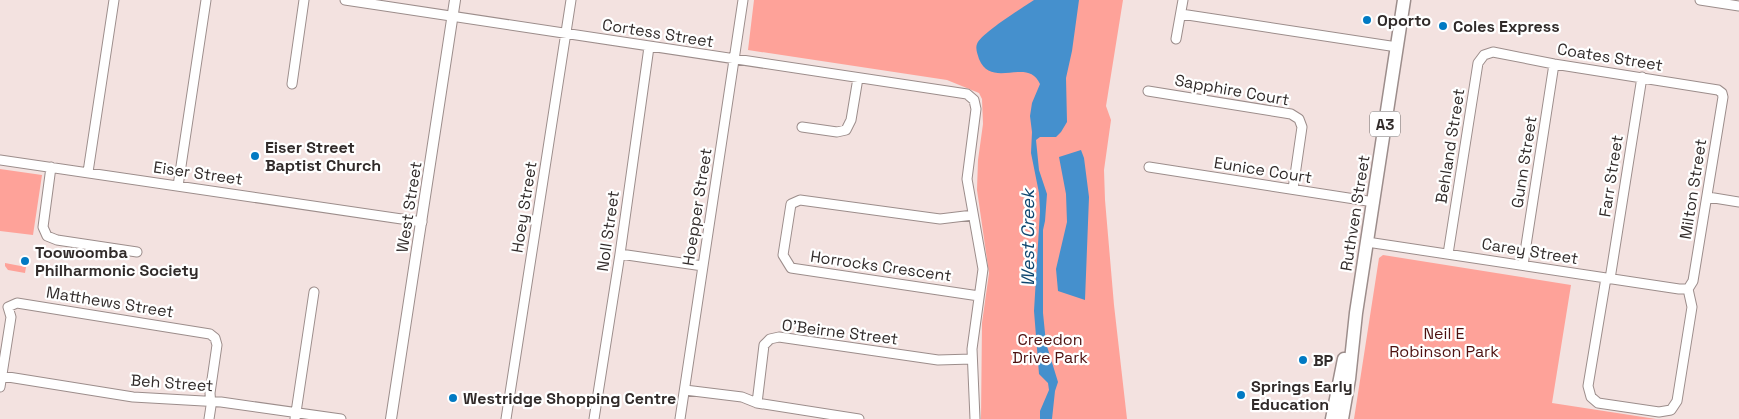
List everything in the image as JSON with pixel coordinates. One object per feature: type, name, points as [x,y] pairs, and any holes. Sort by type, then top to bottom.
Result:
[{"type":"highway","name":"Ruthven Street","points":[[1342,419],[1349,378],[1356,313],[1404,0]]},
{"type":"highway","name":"Ruthven Street","points":[[1332,419],[1337,389],[1356,313]]},
{"type":"main road","name":"West Street","points":[[391,419],[455,0]]},
{"type":"street","points":[[88,172],[114,0]]},
{"type":"street","points":[[178,186],[206,0]]},
{"type":"street","points":[[292,84],[304,0]]},
{"type":"street","name":"Cortess Street","points":[[345,0],[967,94],[974,100],[976,109],[968,158],[967,179],[973,215]]},
{"type":"street","name":"Hoey Street","points":[[506,419],[571,0]]},
{"type":"street","name":"Hoepper Street","points":[[680,419],[743,0]]},
{"type":"street","points":[[1176,39],[1183,0]]},
{"type":"street","points":[[1700,0],[1739,6]]},
{"type":"street","points":[[1181,14],[1397,47]]},
{"type":"street","name":"Noll Street","points":[[594,419],[620,254],[649,47]]},
{"type":"street","name":"Coates Street","points":[[1493,52],[1554,64],[1718,90],[1722,93]]},
{"type":"street","name":"Behland Street","points":[[1448,254],[1478,64],[1484,55],[1493,52]]},
{"type":"street","name":"Gunn Street","points":[[1523,265],[1554,64]]},
{"type":"street","name":"Farr Street","points":[[1642,77],[1588,386],[1591,397],[1598,403],[1659,412],[1671,410],[1674,407],[1677,400],[1692,306],[1688,289]]},
{"type":"street","points":[[802,127],[837,132],[846,130],[851,120],[858,78]]},
{"type":"street","name":"Sapphire Court","points":[[1148,91],[1291,114],[1299,119],[1302,127],[1293,189]]},
{"type":"street","name":"Milton Street","points":[[1688,289],[1693,281],[1708,197],[1723,98],[1722,93]]},
{"type":"street","name":"Eiser Street","points":[[0,160],[422,222]]},
{"type":"street","points":[[51,167],[43,227],[47,236],[57,240],[137,252]]},
{"type":"street","name":"Eunice Court","points":[[1148,167],[1374,202]]},
{"type":"street","points":[[1708,197],[1739,202]]},
{"type":"street","name":"Horrocks Crescent","points":[[973,215],[940,219],[800,200],[791,204],[783,255],[791,268],[979,296]]},
{"type":"street","points":[[973,215],[982,269],[972,349],[975,419]]},
{"type":"street","name":"Carey Street","points":[[1367,242],[1688,289]]},
{"type":"street","points":[[620,254],[703,266]]},
{"type":"street","points":[[295,416],[314,292]]},
{"type":"street","name":"Matthews Street","points":[[4,305],[17,303],[210,334],[215,338],[217,345],[210,401]]},
{"type":"street","points":[[0,387],[11,317],[4,305]]},
{"type":"street","name":"O'Beirne Street","points":[[757,403],[764,345],[770,339],[779,337],[938,360],[972,359]]},
{"type":"street","name":"Beh Street","points":[[2,376],[145,398],[210,401],[295,416],[341,419]]},
{"type":"street","points":[[685,390],[742,397],[757,403],[859,419]]},
{"type":"street","points":[[209,419],[210,401]]},
{"type":"green space","name":"Creedon Drive Park","points":[[754,0],[1123,0],[1106,106],[1111,120],[1104,170],[1114,305],[1127,419],[981,419],[982,323],[989,273],[977,190],[978,160],[983,124],[982,99],[979,93],[947,80],[748,50]]},
{"type":"green space","points":[[0,169],[42,175],[33,235],[0,231]]},
{"type":"green space","name":"Neil E Robinson Park","points":[[1383,255],[1571,285],[1552,403],[1656,419],[1354,419],[1379,258]]},
{"type":"green space","points":[[5,263],[26,267],[25,273],[8,270]]},
{"type":"water","points":[[1034,0],[1079,0],[1066,78],[1067,122],[1056,137],[1040,137],[1036,140],[1039,170],[1047,194],[1043,230],[1043,313],[1046,343],[1058,382],[1055,391],[1052,419],[1040,419],[1040,411],[1049,390],[1048,383],[1039,374],[1034,311],[1040,211],[1039,193],[1031,153],[1032,132],[1030,116],[1032,103],[1040,84],[1034,76],[1027,73],[992,72],[985,68],[979,59],[976,48],[980,39],[986,34]]},
{"type":"water","points":[[1081,150],[1084,158],[1089,197],[1085,300],[1058,291],[1056,269],[1067,222],[1066,194],[1059,157]]},
{"type":"place","name":"Oporto","points":[[1367,20]]},
{"type":"place","name":"Coles Express","points":[[1443,26]]},
{"type":"place","name":"Eiser Street Baptist Church","points":[[255,156]]},
{"type":"place","name":"Toowoomba Philharmonic Society","points":[[25,261]]},
{"type":"place","name":"BP","points":[[1303,360]]},
{"type":"place","name":"Springs Early Education","points":[[1241,395]]},
{"type":"place","name":"Westridge Shopping Centre","points":[[453,398]]},
{"type":"water label","name":"West Creek","points":[[1027,238]]}]
